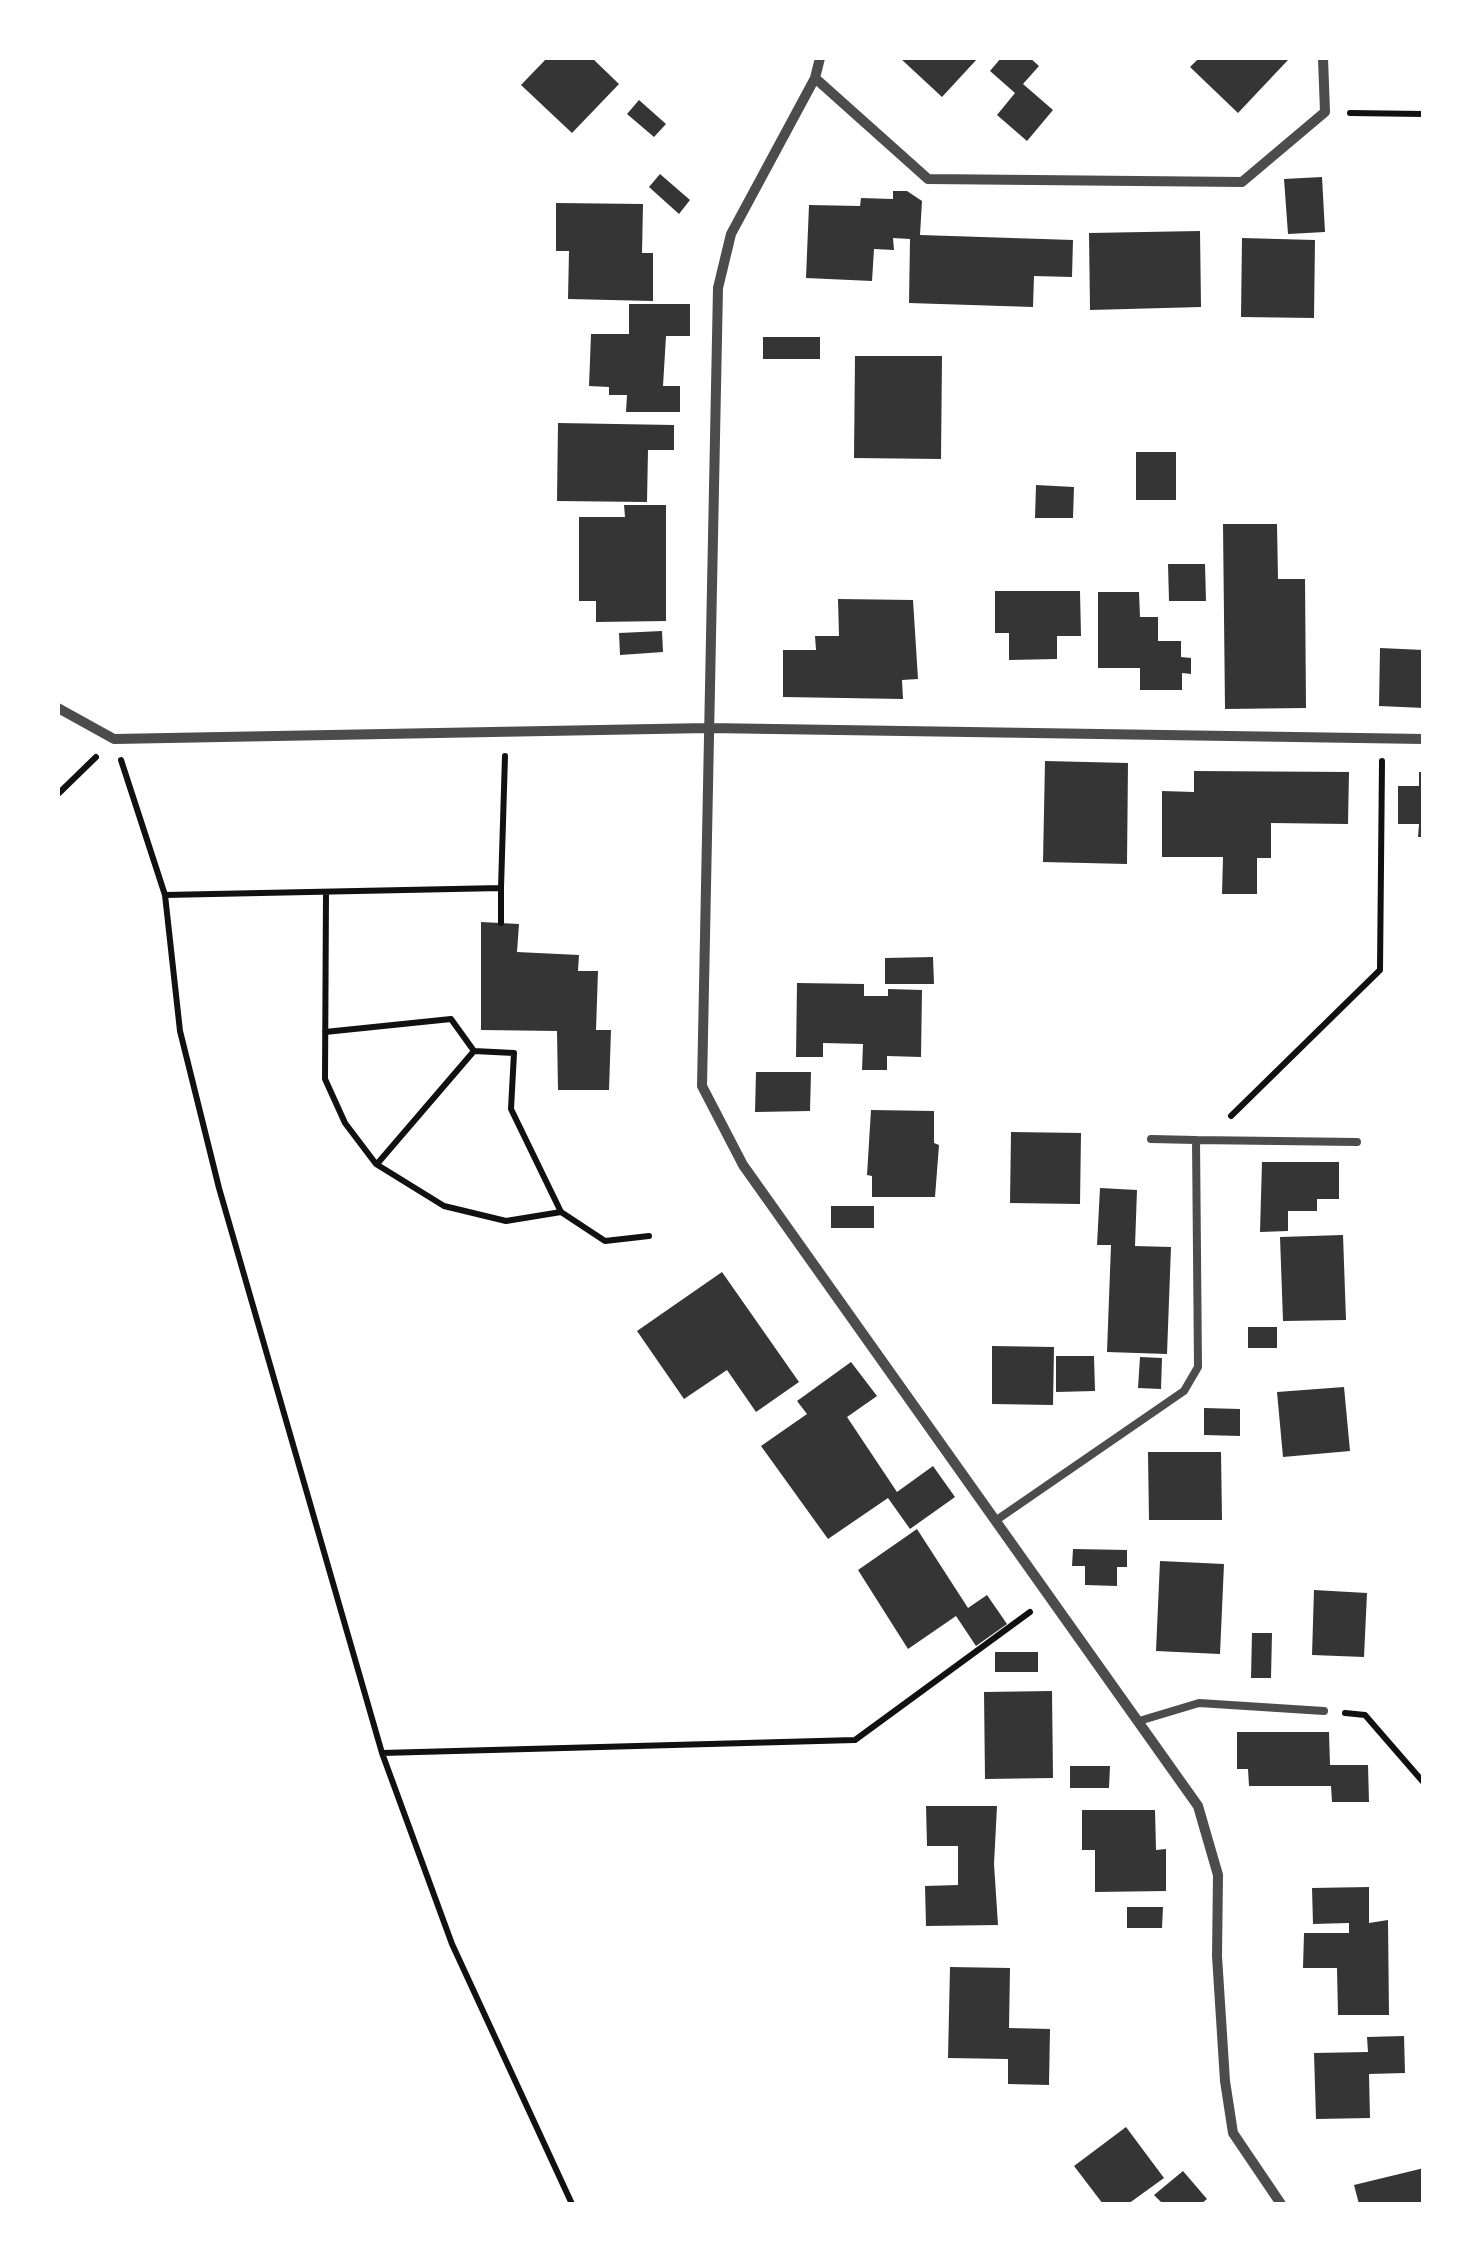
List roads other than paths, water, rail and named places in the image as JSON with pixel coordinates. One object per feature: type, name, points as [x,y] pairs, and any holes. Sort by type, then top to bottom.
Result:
[{"type":"street","points":[[820,58],[815,78],[731,234],[718,288],[702,1086],[743,1165],[998,1519],[1198,1806],[1218,1874],[1224,2080],[1233,2133],[1280,2204]]},
{"type":"street","points":[[815,78],[928,179],[1242,182],[1324,112],[1323,58]]},
{"type":"street","points":[[58,708],[114,739],[708,728],[1424,738]]},
{"type":"lane","points":[[1150,1139],[1357,1142]]},
{"type":"lane","points":[[998,1519],[1184,1391],[1198,1367],[1196,1140]]},
{"type":"lane","points":[[1139,1721],[1198,1702],[1324,1712]]}]
